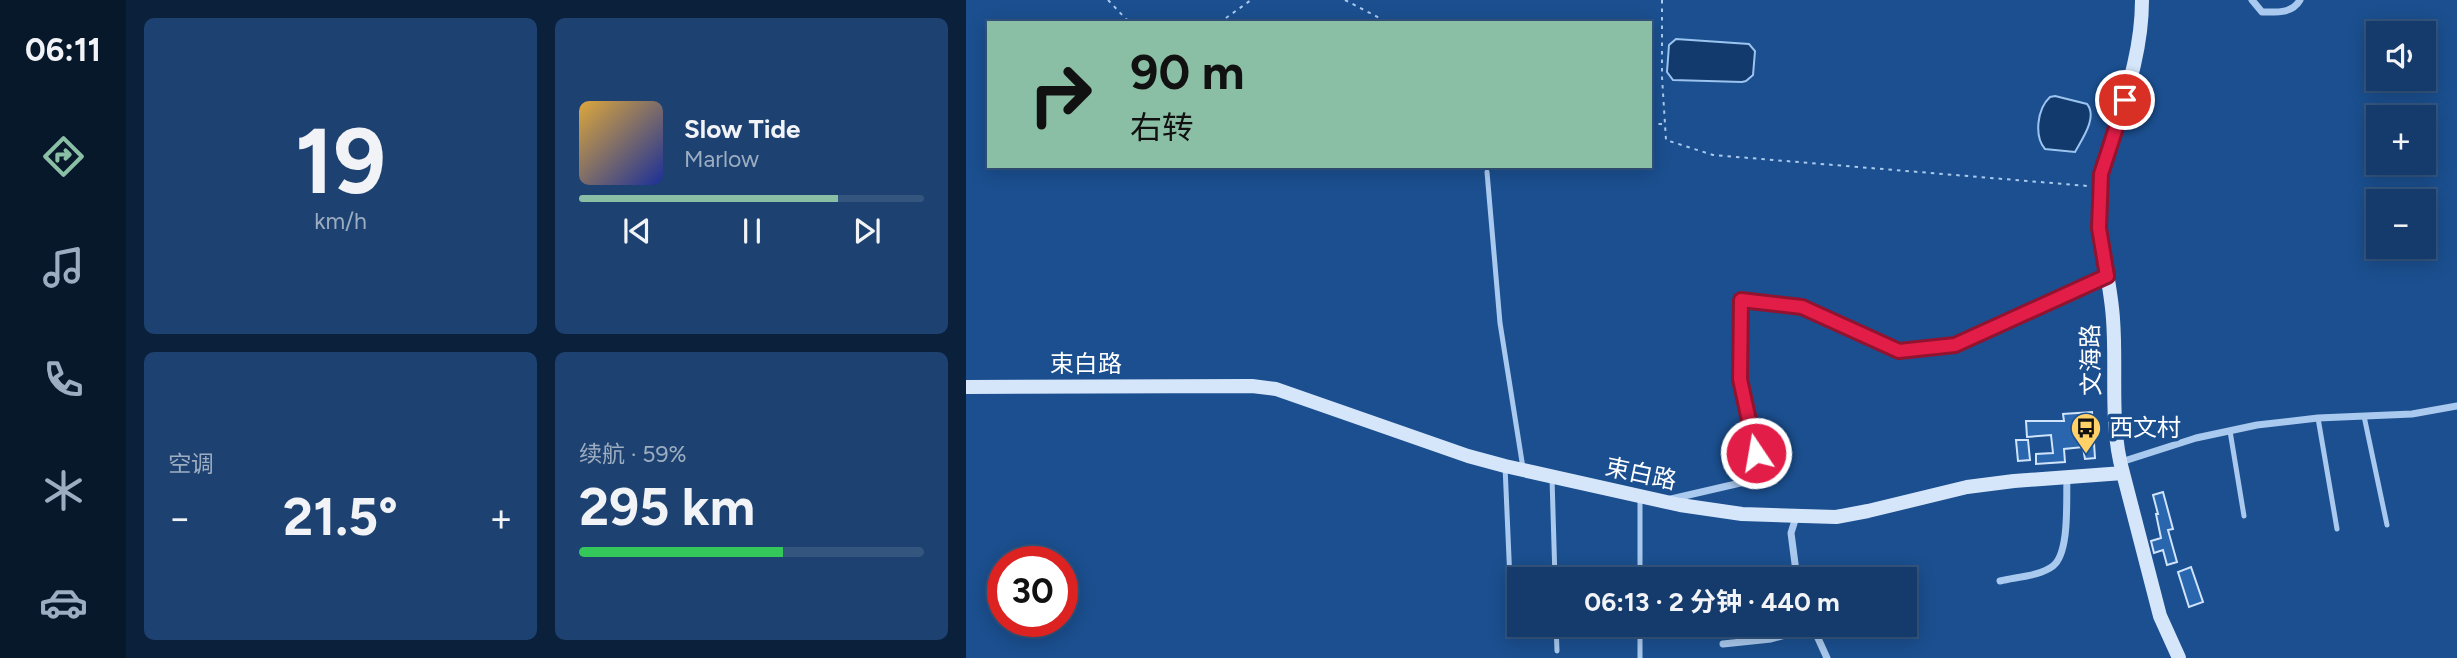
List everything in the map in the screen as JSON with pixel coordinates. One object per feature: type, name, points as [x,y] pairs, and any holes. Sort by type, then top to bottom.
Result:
[{"type":"main road","name":"文海路","points":[[2122,468],[2115,418],[2116,356],[2099,228],[2099,187],[2137,59],[2142,0]]},
{"type":"main road","name":"束白路","points":[[966,387],[1252,386],[1276,389],[1468,456],[1505,466],[1640,497],[1742,514],[1820,518],[1852,515],[1967,487],[2014,481],[2067,479],[2122,468]]},
{"type":"main road","points":[[2122,468],[2160,616],[2179,658]]},
{"type":"street","points":[[2252,0],[2262,12],[2288,10],[2300,0]]},
{"type":"street","points":[[1661,501],[1762,478],[1740,379],[1741,300],[1802,307],[1899,351],[1955,345],[2107,276]]},
{"type":"street","points":[[2122,468],[2196,438],[2230,430],[2318,418],[2413,414],[2457,406]]},
{"type":"street","points":[[2000,581],[2037,572],[2053,566],[2058,560],[2065,541],[2067,479]]},
{"type":"street","points":[[1795,567],[1791,533],[1796,517]]},
{"type":"street","points":[[1723,644],[1777,637]]},
{"type":"street","points":[[1818,637],[1827,658]]},
{"type":"lane","points":[[1487,172],[1500,323],[1524,471]]},
{"type":"lane","points":[[2364,416],[2387,525]]},
{"type":"lane","points":[[2318,418],[2337,529]]},
{"type":"lane","points":[[2230,430],[2244,516]]},
{"type":"lane","points":[[1505,466],[1509,567]]},
{"type":"lane","points":[[1552,478],[1555,567]]},
{"type":"lane","points":[[1640,497],[1640,567]]},
{"type":"lane","points":[[1556,637],[1557,652]]},
{"type":"lane","points":[[1640,637],[1640,658]]},
{"type":"path","points":[[1108,0],[1130,21]]},
{"type":"path","points":[[1222,21],[1251,0]]},
{"type":"path","points":[[1345,0],[1385,21]]},
{"type":"path","points":[[1662,0],[1665,140],[1713,155],[2099,187]]},
{"type":"path","points":[[1652,124],[1665,124]]},
{"type":"water","points":[[1676,39],[1749,44],[1755,51],[1753,75],[1742,82],[1673,80],[1667,72],[1669,45]]},
{"type":"water","points":[[2050,97],[2087,104],[2090,109],[2088,128],[2075,152],[2045,149],[2039,137],[2038,123],[2042,108]]},
{"type":"building","points":[[2092,412],[2095,458],[2085,459],[2083,447],[2064,449],[2065,462],[2036,464],[2036,454],[2053,453],[2051,435],[2027,437],[2026,421],[2064,421],[2063,414]]},
{"type":"building","points":[[2016,440],[2028,440],[2030,460],[2018,461]]},
{"type":"building","points":[[2163,492],[2173,529],[2168,530],[2177,562],[2167,565],[2163,550],[2154,553],[2151,541],[2161,538],[2153,495]]},
{"type":"building","points":[[2191,567],[2203,602],[2189,607],[2178,572]]},
{"type":"place","name":"西文村","points":[[2086,455]]},
{"type":"route","points":[[1756,453],[1740,379],[1741,300],[1802,307],[1899,351],[1955,345],[2107,276],[2099,228],[2098,200],[2101,174],[2125,100]]}]
